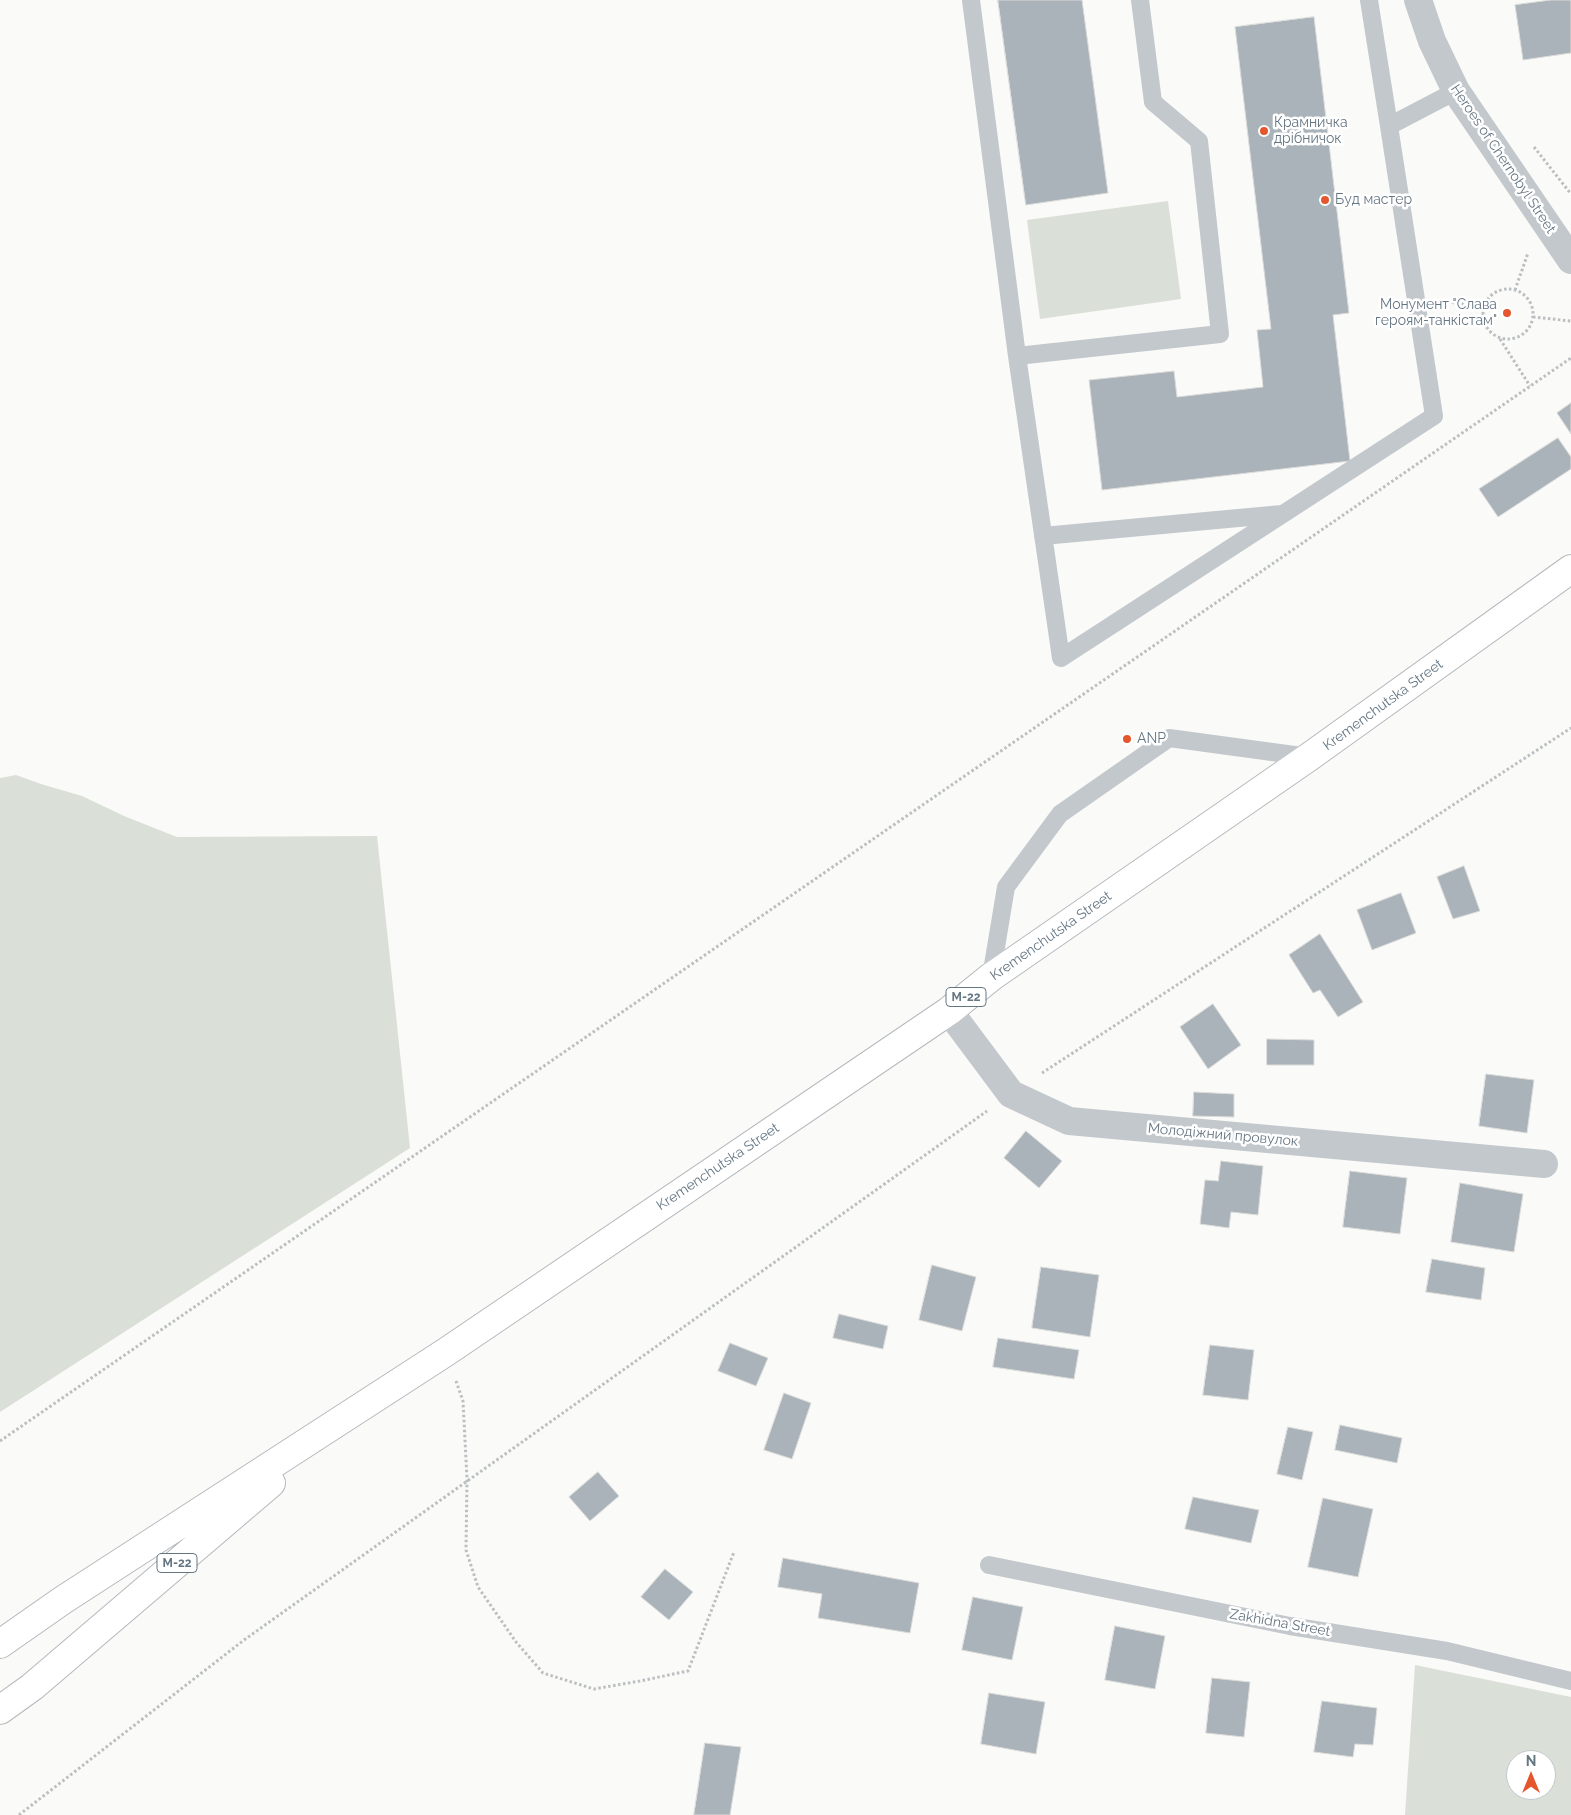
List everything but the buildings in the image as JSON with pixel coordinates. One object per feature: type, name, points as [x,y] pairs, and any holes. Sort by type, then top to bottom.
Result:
[{"type":"highway","name":"Kremenchutska Street","points":[[352,1413],[446,1352],[949,1011],[991,977],[1310,757],[1571,569]]},
{"type":"highway","name":"М-22","points":[[0,1644],[63,1600],[352,1413]]},
{"type":"highway","name":"М-22","points":[[0,1710],[32,1688],[352,1413]]},
{"type":"street","name":"Heroes of Chernobyl Street","points":[[1418,0],[1432,41],[1456,91],[1571,260]]},
{"type":"street","name":"Молодіжний провулок","points":[[949,1011],[1011,1094],[1069,1121],[1544,1164]]},
{"type":"lane","points":[[970,0],[1017,356],[1061,658],[1434,416],[1369,0]]},
{"type":"lane","points":[[1017,356],[1220,334],[1199,141],[1153,102],[1140,0]]},
{"type":"lane","points":[[1389,126],[1456,91]]},
{"type":"lane","points":[[1043,536],[1286,513]]},
{"type":"lane","points":[[991,977],[1006,886],[1060,814],[1169,738],[1310,757]]},
{"type":"lane","name":"Zakhidna Street","points":[[989,1565],[1290,1626],[1447,1651],[1571,1681]]},
{"type":"path","points":[[1500,338],[1516,338],[1523,334],[1529,328],[1533,317],[1531,304],[1527,297],[1512,289],[1504,289],[1489,296],[1484,307],[1483,320],[1486,328],[1500,338],[1530,386]]},
{"type":"path","points":[[1416,297],[1484,307]]},
{"type":"path","points":[[1533,317],[1571,321]]},
{"type":"path","points":[[0,1441],[1571,358]]},
{"type":"path","points":[[446,1352],[463,1401],[467,1479],[466,1550],[478,1587],[516,1642],[543,1673],[594,1689],[640,1682],[688,1671],[734,1552]]},
{"type":"path","points":[[18,1815],[244,1640],[467,1479]]},
{"type":"shaded area","points":[[1168,201],[1181,299],[1040,319],[1027,220]]},
{"type":"shaded area","points":[[16,775],[82,796],[124,816],[177,837],[377,836],[410,1148],[0,1412],[0,778]]},
{"type":"shaded area","points":[[1415,1665],[1571,1697],[1571,1815],[1405,1815]]},
{"type":"place","name":"Крамничка дрібничок","points":[[1264,131]]},
{"type":"place","name":"Буд мастер","points":[[1325,200]]},
{"type":"place","name":"Монумент \"Слава героям-танкістам\"","points":[[1507,313]]},
{"type":"place","name":"ANP","points":[[1127,739]]}]
